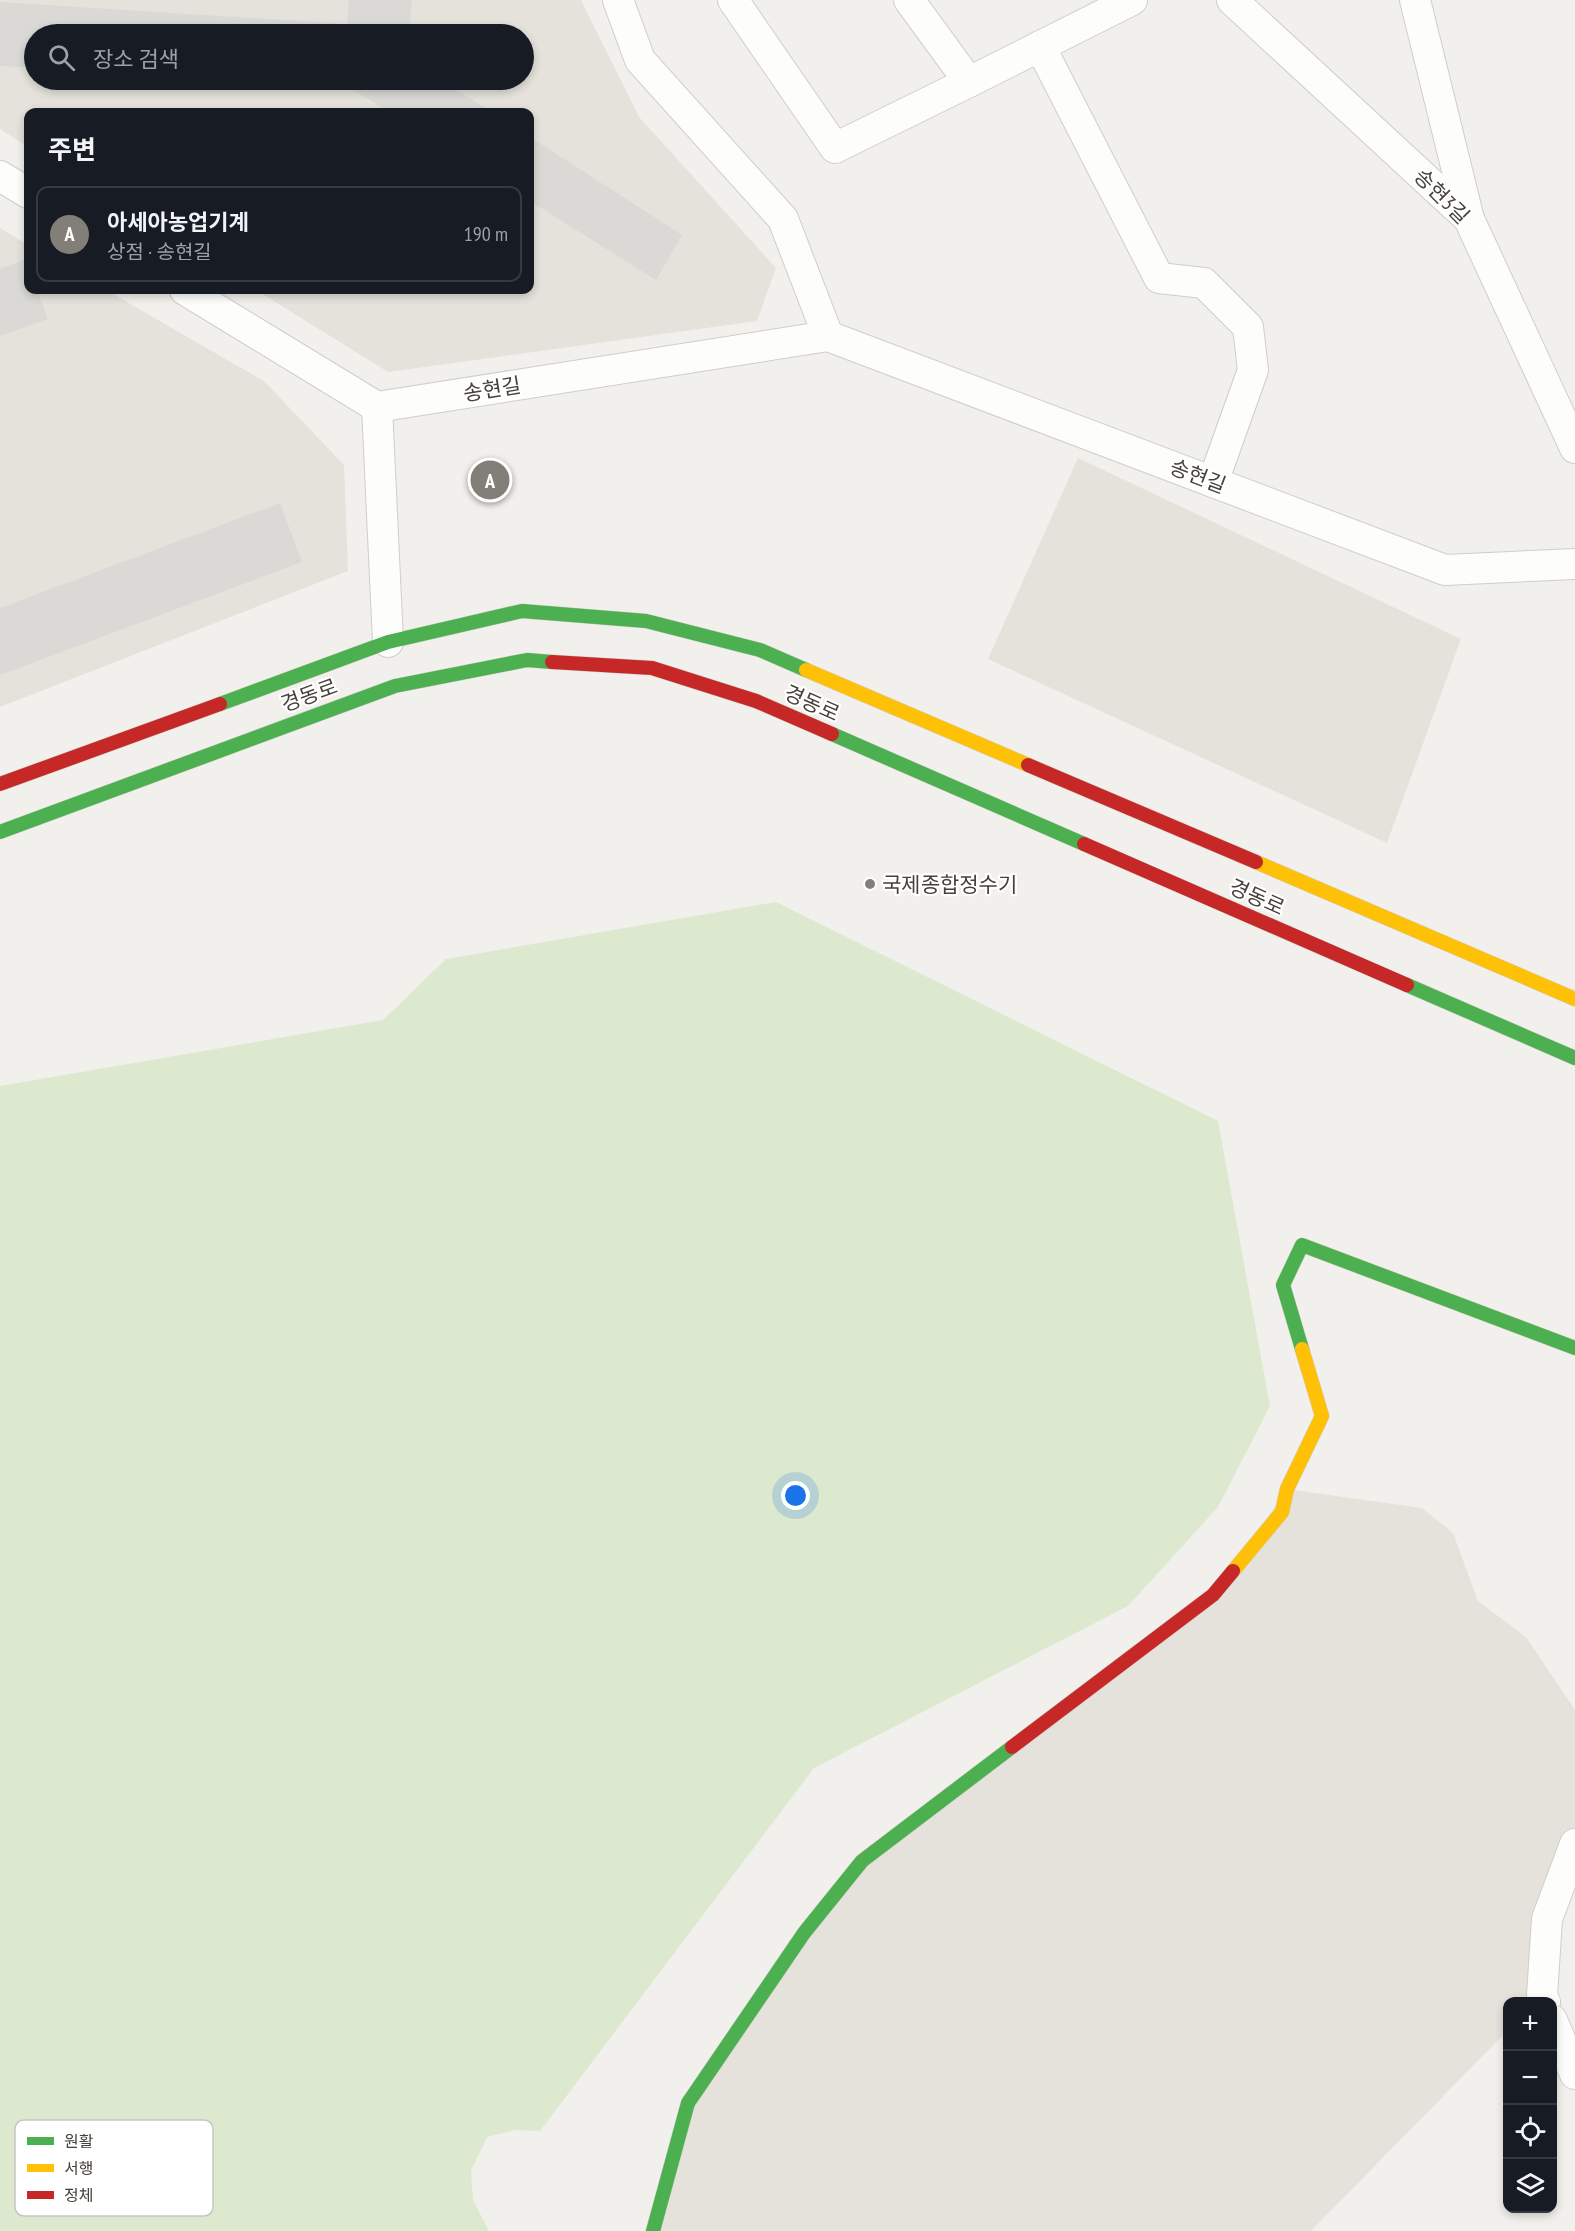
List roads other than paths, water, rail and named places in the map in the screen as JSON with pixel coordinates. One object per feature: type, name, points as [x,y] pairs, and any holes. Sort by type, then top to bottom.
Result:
[{"type":"street","points":[[618,0],[640,60],[783,219],[828,336]]},
{"type":"street","points":[[733,0],[835,148],[1040,46],[1094,8],[1132,0]]},
{"type":"street","points":[[909,0],[969,82]]},
{"type":"street","name":"송현3길","points":[[1232,0],[1469,219],[1575,448]]},
{"type":"street","points":[[1414,0],[1469,219]]},
{"type":"street","points":[[1040,46],[1159,278],[1204,284],[1248,327],[1253,370],[1213,482]]},
{"type":"street","points":[[0,176],[24,191]]},
{"type":"street","points":[[192,294],[377,407],[388,642]]},
{"type":"street","name":"송현길","points":[[377,407],[828,336],[1445,570],[1575,564]]},
{"type":"street","name":"경동로","points":[[0,784],[388,642],[522,611],[646,621],[760,650],[1575,999]]},
{"type":"street","name":"경동로","points":[[0,832],[395,686],[527,660],[651,668],[756,701],[1575,1058]]},
{"type":"street","points":[[653,2231],[688,2103],[804,1933],[862,1861],[1213,1595],[1282,1512],[1287,1489],[1322,1416],[1283,1285],[1302,1245],[1575,1348]]},
{"type":"street","points":[[1543,1997],[1546,1919],[1575,1844]]},
{"type":"street","points":[[1557,2032],[1575,2074]]},
{"type":"place","name":"아세아농업기계","points":[[490,480]]},
{"type":"place","name":"국제종합정수기","points":[[870,884]]}]
